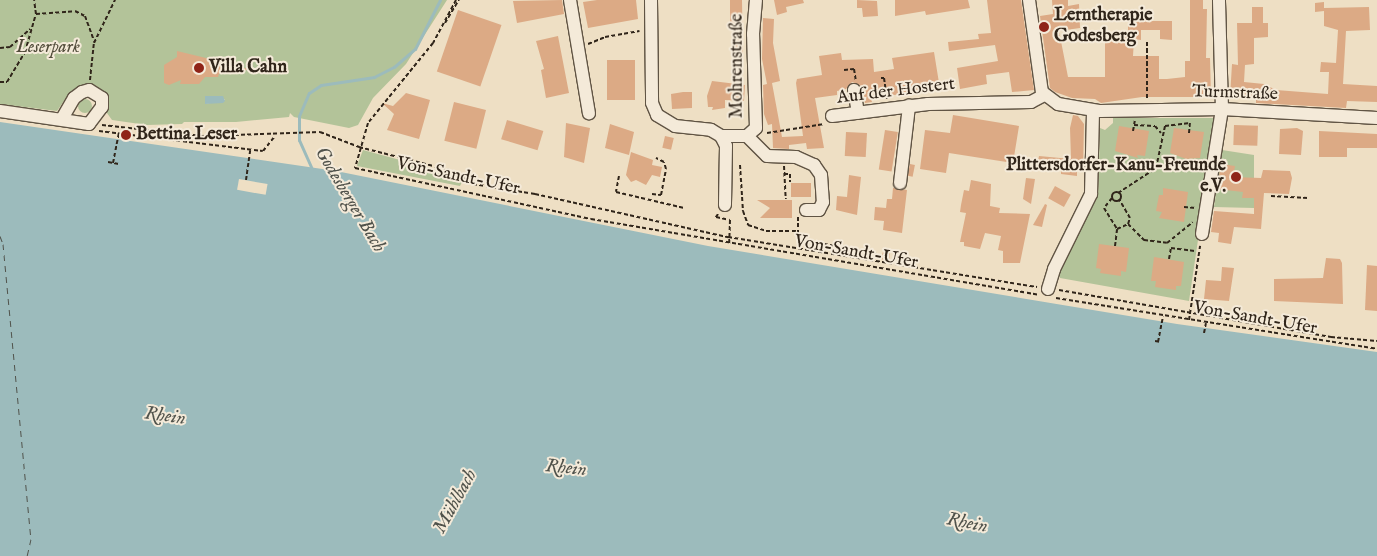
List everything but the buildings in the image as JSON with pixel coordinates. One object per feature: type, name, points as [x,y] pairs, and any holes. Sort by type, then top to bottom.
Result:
[{"type":"street","points":[[570,0],[580,47],[589,113]]},
{"type":"street","points":[[651,0],[654,112],[670,125],[711,130],[722,136],[751,134],[766,156],[784,156],[806,160],[821,175],[823,202],[819,210],[802,213]]},
{"type":"street","name":"Mohrenstraße","points":[[751,134],[756,0]]},
{"type":"street","points":[[1029,0],[1044,95]]},
{"type":"street","points":[[1202,234],[1222,109],[1219,0]]},
{"type":"street","points":[[0,111],[62,119],[91,127],[102,107],[102,98],[89,90],[74,98],[62,119]]},
{"type":"street","points":[[854,90],[858,113]]},
{"type":"street","name":"Auf der Hostert","points":[[832,116],[909,106],[973,101],[1031,102],[1044,95]]},
{"type":"street","name":"Turmstraße","points":[[1044,95],[1058,104],[1093,111],[1222,109],[1377,118]]},
{"type":"street","points":[[900,183],[909,106]]},
{"type":"street","points":[[1048,288],[1054,269],[1091,194],[1093,111]]},
{"type":"street","points":[[722,136],[726,146],[725,205]]},
{"type":"path","points":[[0,82],[7,82],[15,72],[25,52],[30,29],[36,14],[34,0]]},
{"type":"path","points":[[89,90],[94,43],[115,0]]},
{"type":"path","points":[[359,147],[371,118],[419,63],[456,0]]},
{"type":"path","points":[[443,25],[449,21],[459,0]]},
{"type":"path","points":[[36,14],[75,10],[85,16],[94,43]]},
{"type":"path","points":[[0,48],[10,47],[30,29]]},
{"type":"path","points":[[580,47],[605,37],[652,30]]},
{"type":"path","points":[[1147,41],[1147,110]]},
{"type":"path","points":[[881,78],[884,78],[888,109]]},
{"type":"path","name":"Auf der Hostert","points":[[751,134],[823,125],[832,116]]},
{"type":"path","points":[[1134,131],[1135,118]]},
{"type":"path","points":[[1189,133],[1190,118]]},
{"type":"path","points":[[1104,208],[1112,198],[1113,192],[1118,193],[1156,168],[1161,133],[1170,124],[1190,123]]},
{"type":"path","points":[[1134,125],[1155,126],[1161,133]]},
{"type":"path","points":[[91,127],[119,133],[263,151],[275,136]]},
{"type":"path","name":"Von-Sandt-Ufer","points":[[91,127],[202,136],[275,136],[320,132],[359,147],[453,172],[473,184],[535,194],[728,237],[1048,288],[1331,336],[1377,341]]},
{"type":"path","points":[[113,163],[119,133]]},
{"type":"path","name":"Von-Sandt-Ufer","points":[[359,147],[355,168],[590,219],[728,244],[1163,316],[1377,349]]},
{"type":"path","points":[[246,180],[250,150]]},
{"type":"path","points":[[784,156],[786,199]]},
{"type":"path","points":[[652,194],[661,195],[666,169],[664,162],[656,158]]},
{"type":"path","points":[[108,162],[119,164]]},
{"type":"path","points":[[740,165],[743,211],[748,225],[766,231],[798,231]]},
{"type":"path","points":[[784,174],[790,174],[790,182]]},
{"type":"path","points":[[619,176],[616,192],[684,208]]},
{"type":"path","points":[[472,192],[473,184]]},
{"type":"path","points":[[1118,193],[1119,199],[1129,214],[1128,224]]},
{"type":"path","points":[[1271,196],[1308,198]]},
{"type":"path","points":[[1112,198],[1119,199]]},
{"type":"path","points":[[1099,206],[1104,208],[1117,229],[1115,246]]},
{"type":"path","points":[[1184,207],[1203,209]]},
{"type":"path","points":[[1196,214],[1198,209]]},
{"type":"path","points":[[802,213],[798,238],[877,254]]},
{"type":"path","points":[[728,244],[730,220]]},
{"type":"path","points":[[1128,224],[1144,240],[1168,243],[1187,230],[1194,220]]},
{"type":"path","points":[[1117,229],[1128,224]]},
{"type":"path","points":[[1189,320],[1202,234]]},
{"type":"path","points":[[1168,243],[1171,248],[1169,259]]},
{"type":"path","points":[[1171,248],[1196,252]]},
{"type":"path","points":[[1158,342],[1163,316]]},
{"type":"path","points":[[1204,333],[1206,323]]},
{"type":"green space","name":"Leserpark","points":[[0,0],[447,0],[406,64],[373,98],[358,125],[349,128],[294,117],[290,113],[289,117],[236,122],[184,122],[182,124],[147,125],[112,120],[86,84],[70,92],[57,111],[0,104]],"holes":[[[205,96],[223,98],[225,100],[205,104]]]},
{"type":"green space","points":[[82,99],[88,99],[92,106],[88,113],[82,113],[78,109],[78,103]]},
{"type":"green space","points":[[1113,118],[1216,118],[1189,301],[1060,278],[1058,273],[1098,196],[1100,128],[1105,130],[1113,123]]},
{"type":"green space","points":[[363,150],[441,171],[462,182],[460,186],[357,166]]},
{"type":"green space","name":"Plittersdorfer-Kanu-Freunde e.V.","points":[[1222,150],[1254,155],[1254,208],[1214,207]]},
{"type":"water","points":[[205,96],[223,96],[225,101],[223,103],[205,104]]},
{"type":"water","points":[[0,122],[336,171],[708,246],[1177,324],[1377,352],[1377,556],[0,556]]},
{"type":"pier","points":[[239,179],[268,184],[266,195],[237,190]]},
{"type":"waterway","name":"Godesberger Bach","points":[[312,169],[299,140],[299,116],[309,93],[321,85],[374,77],[394,67],[415,49],[440,0]]},
{"type":"ferry route","points":[[0,236],[3,244],[31,539],[27,556]]},
{"type":"place","name":"Lerntherapie Godesberg","points":[[1044,27]]},
{"type":"place","name":"Villa Cahn","points":[[199,68]]},
{"type":"place","name":"Bettina Leser","points":[[126,135]]},
{"type":"place","name":"Plittersdorfer-Kanu-Freunde e.V.","points":[[1236,177]]},
{"type":"water label","name":"Rhein","points":[[165,417]]},
{"type":"water label","name":"Rhein","points":[[566,469]]},
{"type":"water label","name":"Mühlbach","points":[[456,502]]},
{"type":"water label","name":"Rhein","points":[[967,524]]}]
